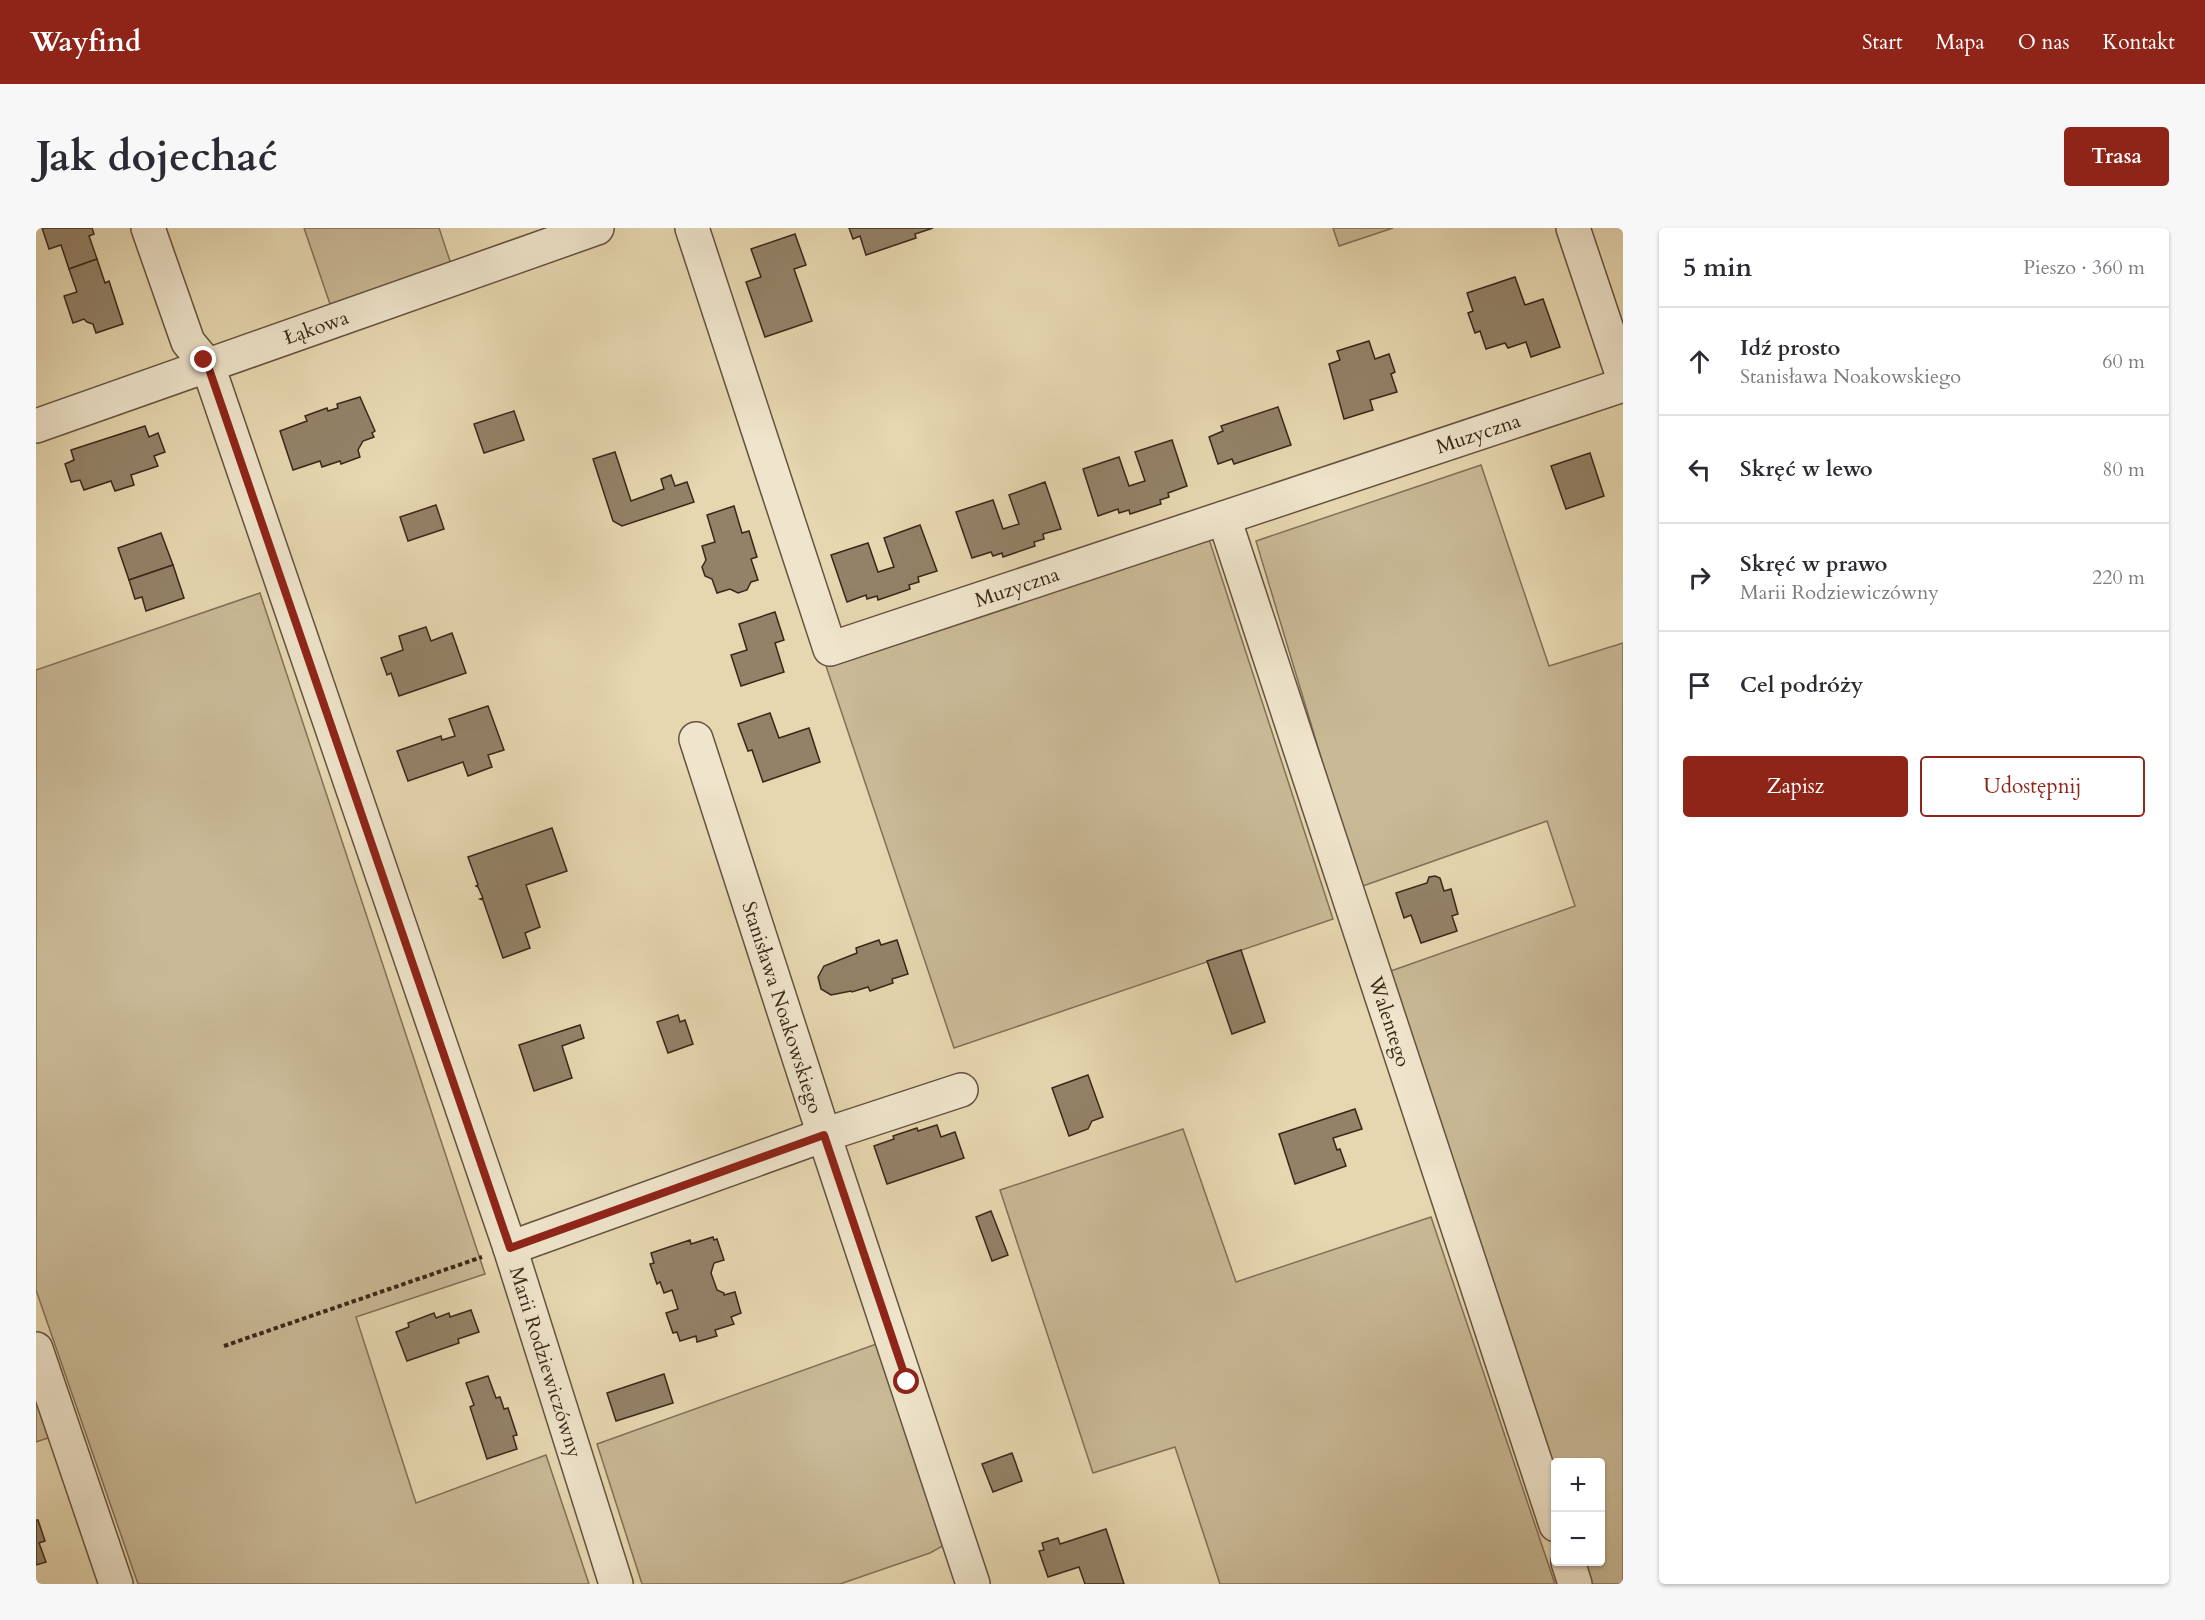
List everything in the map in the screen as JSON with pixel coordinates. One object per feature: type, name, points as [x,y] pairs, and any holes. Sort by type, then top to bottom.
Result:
[{"type":"street","name":"Marii Rodziewiczówny","points":[[148,228],[188,342],[208,366],[510,1248],[616,1584]]},
{"type":"street","name":"Łąkowa","points":[[36,426],[597,228]]},
{"type":"street","name":"Muzyczna","points":[[692,228],[830,649],[1623,385]]},
{"type":"street","points":[[1573,228],[1623,377]]},
{"type":"street","name":"Walentego","points":[[1224,518],[1552,1512]]},
{"type":"street","name":"Stanisława Noakowskiego","points":[[696,739],[973,1584]]},
{"type":"street","points":[[510,1248],[824,1135],[961,1090]]},
{"type":"street","points":[[36,1348],[116,1584]]},
{"type":"street","points":[[1569,1566],[1575,1584]]},
{"type":"path","points":[[224,1346],[510,1248]]},
{"type":"shaded area","points":[[304,228],[439,228],[451,264],[330,304]]},
{"type":"shaded area","points":[[1333,228],[1393,228],[1339,246]]},
{"type":"shaded area","points":[[1481,465],[1549,666],[1623,643],[1623,1584],[1589,1584],[1583,1566],[1605,1566],[1605,1458],[1551,1458],[1551,1469],[1388,972],[1575,906],[1547,821],[1360,887],[1256,541]]},
{"type":"shaded area","points":[[1207,533],[1333,919],[954,1048],[824,660]]},
{"type":"shaded area","points":[[260,593],[485,1274],[356,1317],[416,1503],[546,1455],[589,1584],[138,1584],[36,1290],[36,670]]},
{"type":"shaded area","points":[[1183,1129],[1236,1282],[1431,1217],[1555,1584],[1220,1584],[1175,1447],[1093,1473],[1000,1190]]},
{"type":"shaded area","points":[[882,1342],[948,1543],[930,1553],[840,1584],[642,1584],[597,1444]]},
{"type":"shaded area","points":[[36,1391],[51,1437],[36,1442]]},
{"type":"building","points":[[42,228],[92,228],[94,234],[89,236],[97,259],[69,269],[61,245],[49,249]]},
{"type":"building","points":[[849,228],[933,228],[915,234],[916,238],[866,255],[860,236],[853,239]]},
{"type":"building","points":[[795,234],[806,265],[794,269],[812,321],[765,337],[746,282],[761,277],[751,249]]},
{"type":"building","points":[[97,259],[105,283],[109,281],[123,324],[96,333],[93,324],[84,319],[73,323],[64,296],[77,292],[69,269]]},
{"type":"building","points":[[1515,277],[1525,305],[1543,299],[1560,347],[1531,357],[1526,342],[1508,348],[1505,343],[1486,349],[1480,331],[1475,333],[1468,313],[1473,311],[1467,293]]},
{"type":"building","points":[[1369,341],[1375,359],[1389,354],[1395,372],[1391,374],[1397,392],[1370,400],[1373,410],[1344,419],[1329,364],[1340,360],[1337,351]]},
{"type":"building","points":[[360,397],[375,431],[372,433],[374,437],[363,441],[358,450],[360,457],[341,464],[340,461],[322,467],[320,461],[293,470],[280,431],[307,421],[305,416],[327,408],[328,411],[338,408],[337,404]]},
{"type":"building","points":[[1278,407],[1291,445],[1234,464],[1232,459],[1218,464],[1209,437],[1223,431],[1221,426]]},
{"type":"building","points":[[514,411],[524,440],[484,453],[474,424]]},
{"type":"building","points":[[145,426],[149,437],[158,433],[165,452],[154,456],[158,466],[131,475],[134,485],[115,491],[111,481],[84,490],[80,480],[71,482],[65,464],[74,460],[71,450]]},
{"type":"building","points":[[1172,440],[1187,486],[1168,493],[1169,497],[1160,500],[1161,504],[1130,514],[1129,510],[1119,513],[1118,509],[1098,516],[1083,469],[1119,457],[1129,486],[1145,481],[1135,452]]},
{"type":"building","points":[[615,452],[631,501],[664,489],[661,479],[671,475],[675,486],[687,482],[694,502],[622,526],[613,521],[593,459]]},
{"type":"building","points":[[1590,453],[1604,496],[1566,509],[1551,466]]},
{"type":"building","points":[[1045,482],[1061,529],[1043,534],[1044,539],[1034,542],[1035,546],[1003,557],[1002,553],[993,556],[991,552],[972,558],[956,512],[993,500],[1003,529],[1019,524],[1009,495]]},
{"type":"building","points":[[436,505],[444,529],[408,541],[400,517]]},
{"type":"building","points":[[734,506],[742,533],[749,531],[757,557],[751,559],[758,580],[751,582],[747,590],[738,593],[730,589],[717,593],[712,579],[705,576],[702,567],[706,560],[702,546],[715,542],[707,515]]},
{"type":"building","points":[[920,525],[937,571],[918,577],[919,582],[909,585],[910,589],[878,600],[877,596],[867,599],[866,595],[847,602],[831,555],[868,543],[878,572],[894,567],[884,538]]},
{"type":"building","points":[[161,533],[173,565],[129,580],[118,548]]},
{"type":"building","points":[[173,565],[184,598],[146,611],[142,597],[135,599],[129,580]]},
{"type":"building","points":[[775,612],[784,640],[775,643],[784,672],[741,686],[731,655],[747,650],[739,624]]},
{"type":"building","points":[[426,627],[431,641],[452,633],[466,673],[399,696],[391,673],[387,675],[381,658],[403,650],[399,636]]},
{"type":"building","points":[[488,706],[504,750],[488,755],[492,767],[468,776],[463,762],[408,781],[397,751],[441,736],[442,740],[455,736],[449,719]]},
{"type":"building","points":[[770,713],[779,738],[809,728],[820,762],[763,782],[752,750],[748,751],[738,724]]},
{"type":"building","points":[[552,828],[567,871],[526,885],[540,927],[525,933],[530,948],[503,958],[483,900],[480,899],[483,898],[476,886],[478,885],[468,857]]},
{"type":"building","points":[[1429,877],[1440,878],[1444,891],[1451,889],[1458,914],[1452,916],[1457,931],[1421,943],[1411,915],[1404,918],[1396,893],[1427,883]]},
{"type":"building","points":[[879,940],[881,945],[897,940],[908,974],[892,979],[893,983],[870,991],[868,987],[831,995],[821,989],[818,977],[824,966],[857,953],[856,948]]},
{"type":"building","points":[[1241,950],[1265,1022],[1232,1034],[1207,961]]},
{"type":"building","points":[[678,1015],[680,1022],[685,1020],[693,1044],[668,1053],[657,1022]]},
{"type":"building","points":[[580,1025],[584,1038],[562,1046],[572,1078],[534,1091],[519,1045]]},
{"type":"building","points":[[1088,1075],[1103,1117],[1092,1121],[1088,1129],[1069,1136],[1052,1088]]},
{"type":"building","points":[[1355,1109],[1362,1129],[1333,1138],[1346,1166],[1295,1184],[1279,1134]]},
{"type":"building","points":[[937,1125],[941,1137],[955,1132],[964,1158],[887,1184],[874,1146],[894,1139],[893,1136],[917,1128],[918,1131]]},
{"type":"building","points":[[991,1211],[1008,1255],[992,1261],[976,1217]]},
{"type":"building","points":[[713,1237],[714,1240],[717,1239],[724,1260],[714,1263],[711,1273],[717,1290],[724,1295],[735,1292],[741,1313],[731,1317],[734,1324],[715,1330],[717,1336],[697,1342],[696,1336],[680,1341],[677,1332],[673,1333],[666,1313],[678,1309],[672,1290],[664,1293],[660,1282],[657,1284],[650,1264],[654,1263],[651,1253],[690,1240],[691,1244]]},
{"type":"building","points":[[471,1310],[479,1332],[458,1339],[459,1343],[407,1361],[396,1332],[409,1327],[408,1323],[434,1313],[436,1318],[449,1313],[450,1317]]},
{"type":"building","points":[[664,1374],[673,1403],[616,1421],[607,1393]]},
{"type":"building","points":[[488,1376],[496,1398],[500,1397],[504,1409],[508,1408],[517,1435],[513,1436],[517,1449],[487,1459],[470,1407],[474,1405],[466,1383]]},
{"type":"building","points":[[1012,1453],[1022,1481],[993,1492],[982,1464]]},
{"type":"building","points":[[36,1520],[38,1520],[45,1541],[39,1543],[46,1562],[36,1565]]},
{"type":"building","points":[[1106,1529],[1124,1584],[1085,1584],[1079,1567],[1048,1577],[1039,1551],[1044,1550],[1042,1543],[1058,1538],[1060,1544]]},
{"type":"route","points":[[204,360],[208,366],[510,1248],[824,1135],[907,1382]]}]
